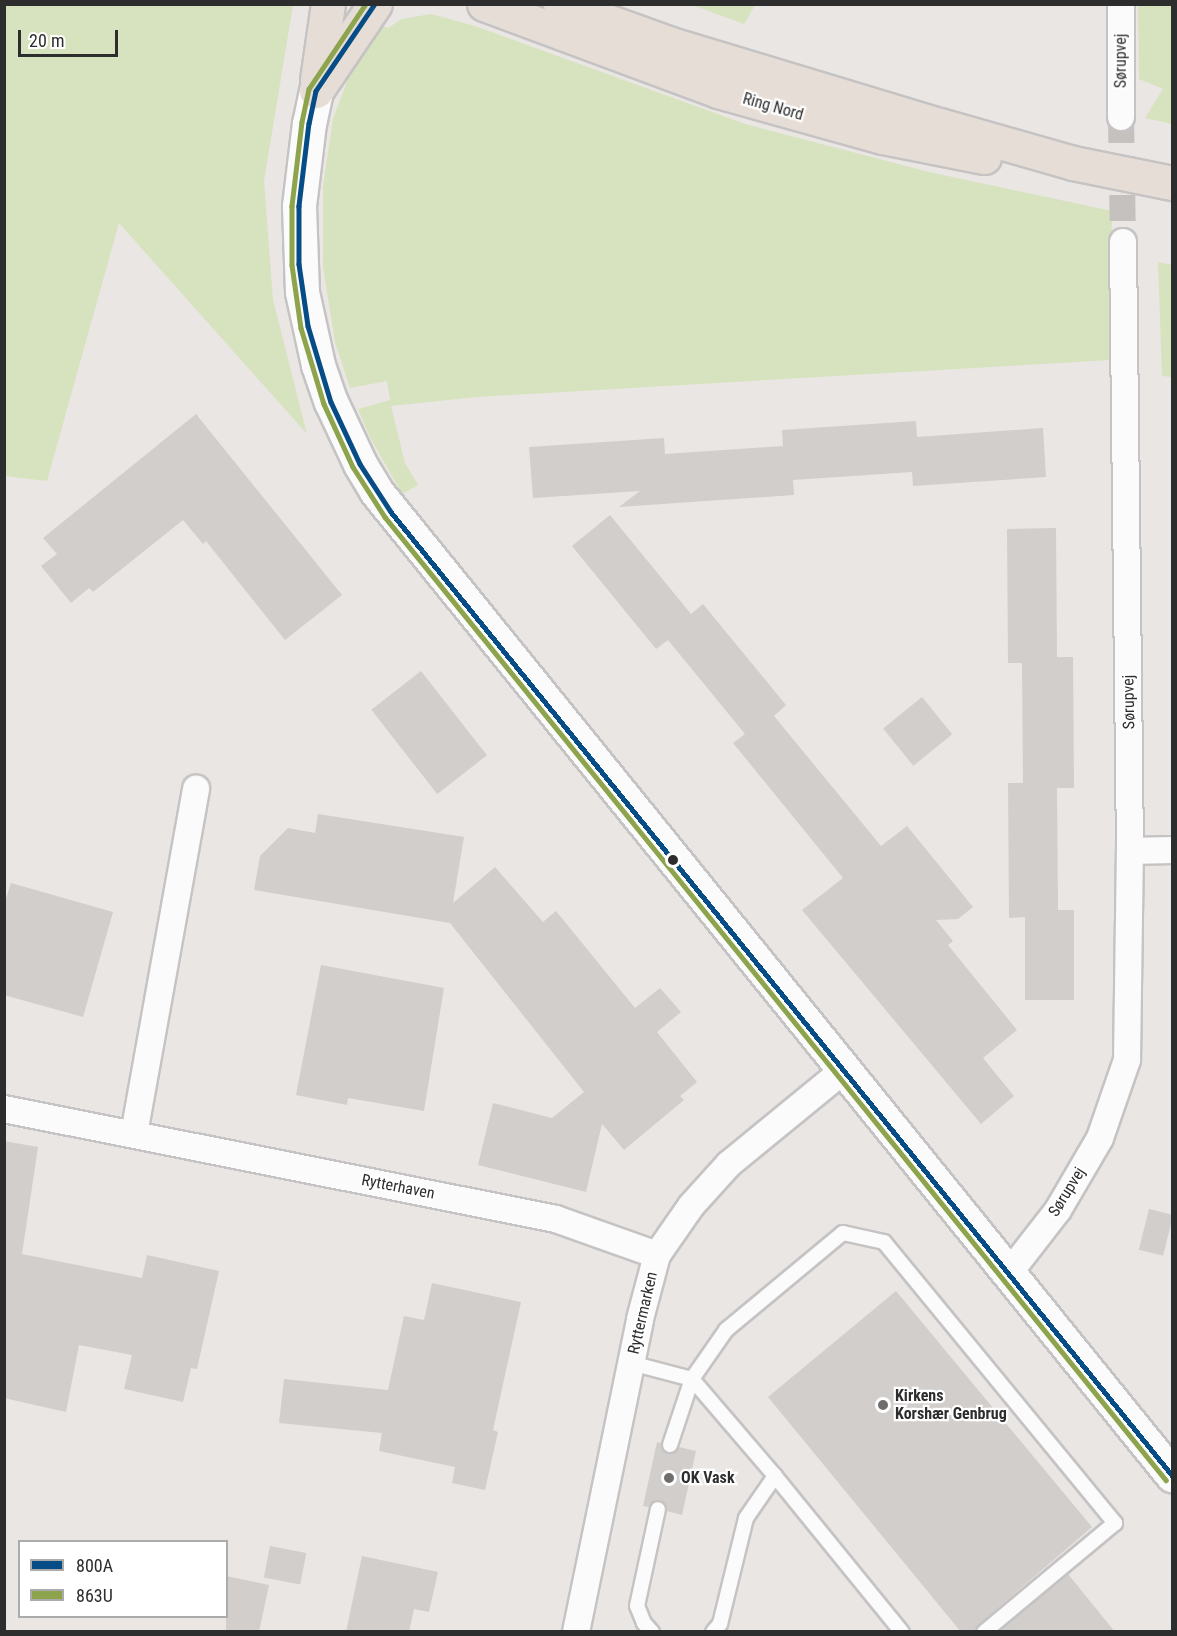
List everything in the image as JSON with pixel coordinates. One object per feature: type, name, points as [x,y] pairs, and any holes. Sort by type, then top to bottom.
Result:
[{"type":"main road","points":[[316,91],[328,4]]},
{"type":"main road","points":[[316,91],[375,4]]},
{"type":"main road","name":"Ring Nord","points":[[484,4],[698,84],[798,115],[942,150],[996,159],[1073,163]]},
{"type":"main road","name":"Ring Nord","points":[[560,4],[754,70],[1073,163],[1173,183]]},
{"type":"street","name":"Sørupvej","points":[[1120,4],[1121,117]]},
{"type":"street","points":[[316,91],[304,156],[299,206],[301,282],[318,365],[331,402],[360,464],[391,512],[1173,1475]]},
{"type":"street","name":"Sørupvej","points":[[1008,1273],[1058,1210],[1100,1138],[1127,1060],[1130,851],[1123,242]]},
{"type":"street","points":[[134,1134],[196,789]]},
{"type":"street","points":[[1130,851],[1173,850]]},
{"type":"street","name":"Ryttermarken","points":[[576,1632],[631,1363],[657,1255],[691,1206],[729,1164],[844,1070]]},
{"type":"street","name":"Rytterhaven","points":[[4,1110],[556,1219],[657,1255]]},
{"type":"lane","points":[[670,1445],[692,1379],[726,1330],[843,1233],[884,1242],[1115,1522],[984,1632]]},
{"type":"lane","points":[[631,1363],[692,1379],[776,1476],[902,1632]]},
{"type":"lane","points":[[713,1632],[720,1624],[746,1518],[776,1476]]},
{"type":"lane","points":[[652,1632],[644,1623],[637,1606],[658,1509]]},
{"type":"green space","points":[[5,4],[293,5],[264,181],[273,300],[307,434],[119,223],[47,481],[5,476]]},
{"type":"green space","points":[[755,4],[744,24],[692,5]]},
{"type":"green space","points":[[1138,5],[1172,5],[1172,124],[1145,118],[1163,89],[1139,79]]},
{"type":"green space","points":[[431,14],[475,26],[745,124],[929,172],[1112,211],[1110,360],[477,397],[391,406],[405,463],[418,485],[402,494],[370,437],[358,409],[390,400],[387,381],[350,388],[335,342],[323,267],[323,186],[333,119],[352,67],[380,25],[388,28],[402,19]]},
{"type":"green space","points":[[1158,262],[1172,265],[1172,377],[1162,376]]},
{"type":"building","points":[[196,414],[342,595],[285,640],[206,541],[203,544],[183,520],[93,592],[89,588],[71,603],[41,566],[57,554],[43,538]]},
{"type":"building","points":[[916,421],[917,437],[1043,428],[1046,477],[913,486],[912,472],[793,480],[794,495],[619,507],[640,491],[533,498],[529,447],[664,438],[665,454],[783,446],[782,430]]},
{"type":"building","points":[[610,515],[691,614],[703,604],[786,705],[774,716],[881,846],[907,826],[973,907],[958,919],[936,920],[953,941],[948,945],[1017,1030],[983,1058],[1014,1096],[981,1124],[802,910],[843,878],[733,743],[745,734],[668,640],[656,649],[572,546]]},
{"type":"building","points":[[1056,528],[1057,657],[1073,657],[1074,788],[1057,788],[1058,910],[1074,910],[1074,1000],[1025,1000],[1025,917],[1009,918],[1008,783],[1023,783],[1022,663],[1008,663],[1007,529]]},
{"type":"building","points":[[421,671],[487,755],[437,794],[371,710]]},
{"type":"building","points":[[922,697],[952,734],[913,766],[883,728]]},
{"type":"building","points":[[318,814],[464,837],[453,903],[495,867],[543,922],[556,911],[635,1008],[660,988],[681,1012],[657,1032],[697,1082],[680,1096],[684,1100],[624,1150],[602,1124],[586,1192],[478,1165],[493,1103],[552,1118],[584,1092],[450,923],[254,890],[260,856],[288,828],[315,833]]},
{"type":"building","points":[[11,883],[113,912],[83,1017],[4,995],[4,905]]},
{"type":"building","points":[[321,965],[444,988],[424,1111],[348,1098],[347,1105],[296,1095]]},
{"type":"building","points":[[4,1141],[38,1147],[22,1254],[142,1278],[147,1255],[219,1271],[197,1369],[191,1368],[183,1402],[124,1389],[132,1355],[79,1345],[66,1412],[4,1398]]},
{"type":"building","points":[[1149,1209],[1172,1215],[1163,1256],[1139,1250]]},
{"type":"building","points":[[432,1283],[521,1302],[493,1430],[498,1432],[485,1490],[452,1483],[455,1467],[379,1451],[382,1433],[279,1423],[284,1379],[388,1390],[404,1316],[424,1320]]},
{"type":"building","points":[[896,1291],[1092,1527],[978,1625],[975,1632],[961,1632],[768,1397]]},
{"type":"building","name":"OK Vask","points":[[657,1442],[661,1443],[663,1450],[668,1454],[675,1452],[679,1447],[696,1451],[682,1515],[667,1511],[666,1506],[660,1500],[655,1501],[649,1507],[643,1506]]},
{"type":"building","points":[[270,1546],[306,1553],[300,1584],[264,1577]]},
{"type":"building","points":[[362,1556],[438,1572],[429,1612],[414,1609],[409,1632],[346,1632]]},
{"type":"building","points":[[1068,1574],[1115,1632],[999,1632]]},
{"type":"building","points":[[228,1576],[269,1585],[259,1632],[226,1632]]},
{"type":"tunnel","points":[[1121,117],[1123,242]]},
{"type":"transit line","name":"863U","points":[[366,4],[309,89],[302,122],[292,206],[292,265],[301,328],[324,404],[353,467],[385,517],[1166,1480]]},
{"type":"transit line","name":"800A","points":[[375,4],[316,91],[309,123],[299,206],[299,264],[308,326],[331,402],[360,464],[391,512],[1172,1475]]},
{"type":"place","name":"Kirkens Korshær Genbrug","points":[[883,1405]]},
{"type":"place","name":"OK Vask","points":[[669,1478]]}]
